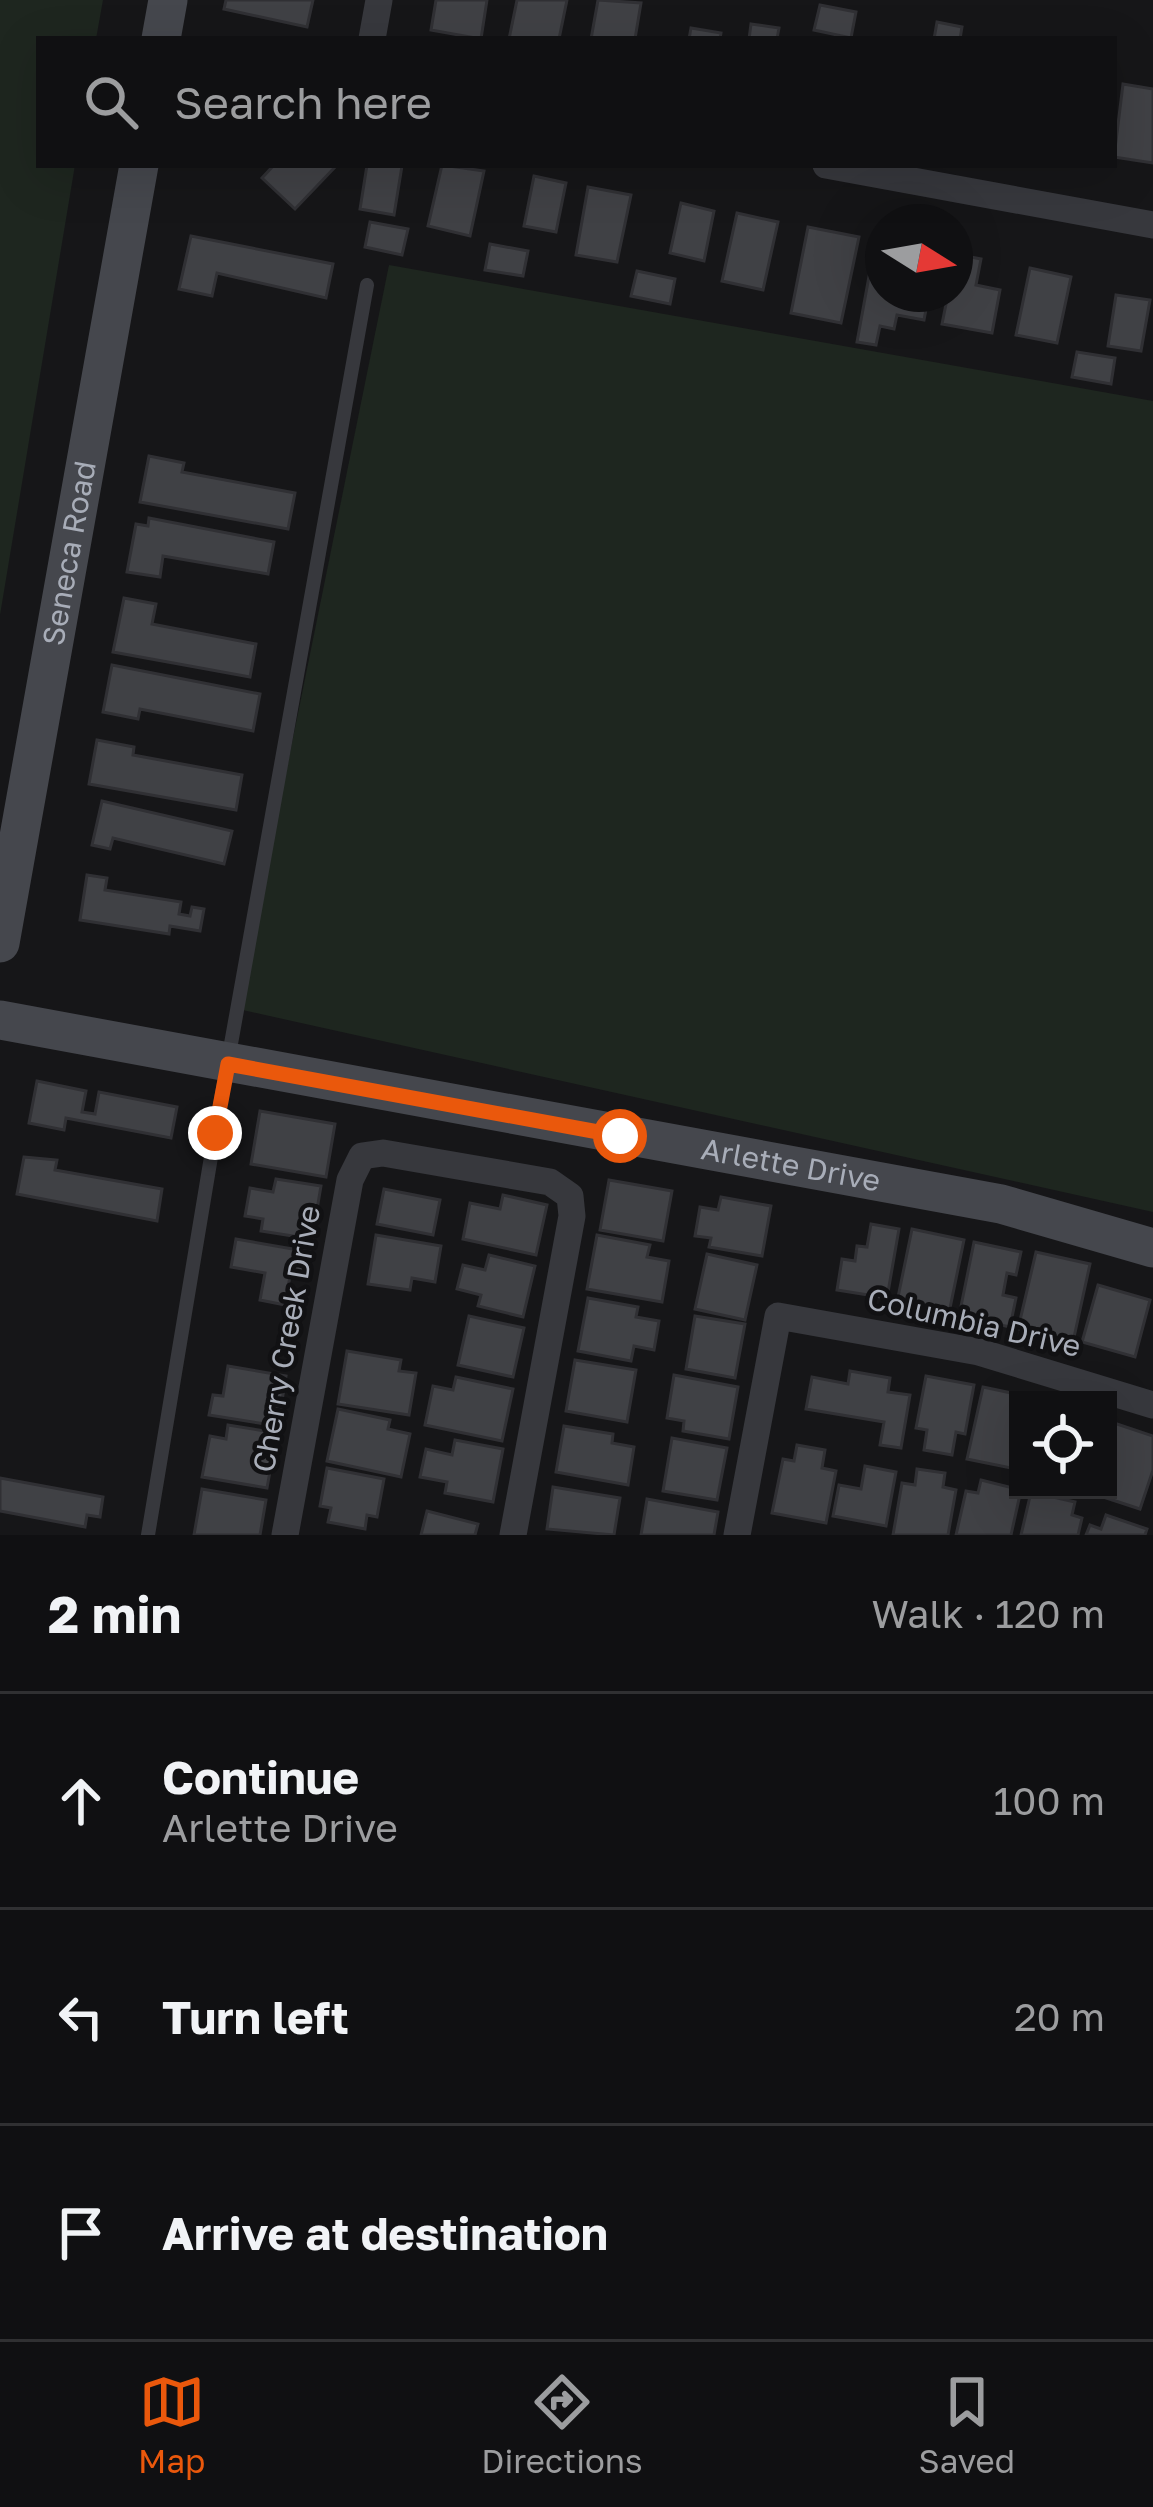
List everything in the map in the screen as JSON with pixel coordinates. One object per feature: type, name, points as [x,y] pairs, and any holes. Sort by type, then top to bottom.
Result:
[{"type":"street","points":[[162,36],[168,0]]},
{"type":"street","points":[[373,36],[379,0]]},
{"type":"street","name":"Seneca Road","points":[[0,943],[138,168]]},
{"type":"street","points":[[842,168],[1153,225]]},
{"type":"street","name":"Arlette Drive","points":[[0,1020],[1001,1204],[1153,1248]]},
{"type":"street","name":"Cherry Creek Drive","points":[[285,1535],[350,1180],[362,1156],[383,1153],[550,1182],[570,1196],[572,1216],[513,1535]]},
{"type":"street","name":"Columbia Drive","points":[[737,1535],[778,1316],[979,1352],[1153,1405]]},
{"type":"lane","points":[[148,1535],[215,1133],[368,285]]},
{"type":"shaded area","points":[[0,0],[103,0],[97,36],[36,36],[36,168],[74,168],[0,615]]},
{"type":"shaded area","points":[[389,265],[1153,401],[1153,1212],[238,1009]]},
{"type":"building","points":[[226,0],[313,0],[307,27],[224,9]]},
{"type":"building","points":[[436,0],[487,0],[481,36],[431,30]]},
{"type":"building","points":[[517,0],[567,0],[560,36],[510,36]]},
{"type":"building","points":[[598,0],[641,3],[636,36],[592,36]]},
{"type":"building","points":[[820,5],[856,12],[851,36],[814,30]]},
{"type":"building","points":[[937,22],[962,27],[960,36],[935,36]]},
{"type":"building","points":[[751,24],[779,28],[778,36],[749,36]]},
{"type":"building","points":[[691,28],[721,33],[720,36],[690,36]]},
{"type":"building","points":[[1123,84],[1153,89],[1153,163],[1117,157]]},
{"type":"building","points":[[271,168],[334,168],[295,209],[262,178]]},
{"type":"building","points":[[367,168],[402,168],[394,215],[360,209]]},
{"type":"building","points":[[441,168],[484,171],[470,236],[428,226]]},
{"type":"building","points":[[534,176],[566,183],[556,232],[524,226]]},
{"type":"building","points":[[588,187],[631,195],[617,262],[576,255]]},
{"type":"building","points":[[681,203],[714,211],[704,261],[670,253]]},
{"type":"building","points":[[737,213],[778,222],[763,290],[722,281]]},
{"type":"building","points":[[370,222],[408,229],[402,255],[365,247]]},
{"type":"building","points":[[808,227],[859,237],[841,323],[791,313]]},
{"type":"building","points":[[191,236],[333,264],[326,298],[217,273],[212,296],[179,289]]},
{"type":"building","points":[[490,244],[528,251],[523,276],[485,270]]},
{"type":"building","points":[[973,257],[981,259],[976,285],[1000,290],[992,333],[942,324],[944,312],[973,312]]},
{"type":"building","points":[[1030,268],[1071,277],[1057,343],[1016,335]]},
{"type":"building","points":[[637,271],[675,279],[670,304],[631,296]]},
{"type":"building","points":[[1116,295],[1150,300],[1141,351],[1108,346]]},
{"type":"building","points":[[865,298],[865,312],[926,312],[924,320],[897,315],[894,329],[880,326],[876,345],[857,342]]},
{"type":"building","points":[[1077,352],[1115,358],[1111,384],[1072,377]]},
{"type":"building","points":[[149,456],[184,463],[182,472],[295,493],[288,529],[140,502]]},
{"type":"building","points":[[149,518],[274,542],[268,574],[163,556],[160,577],[127,572],[136,524],[148,526]]},
{"type":"building","points":[[124,598],[156,604],[152,624],[256,644],[250,677],[113,652]]},
{"type":"building","points":[[112,665],[260,694],[253,731],[140,709],[138,719],[103,712]]},
{"type":"building","points":[[97,740],[134,747],[133,755],[242,775],[236,810],[89,784]]},
{"type":"building","points":[[102,801],[232,831],[224,864],[113,838],[110,849],[92,845]]},
{"type":"building","points":[[87,875],[107,878],[105,890],[181,902],[179,914],[190,916],[192,907],[204,909],[200,931],[170,926],[169,934],[80,920]]},
{"type":"building","points":[[37,1081],[86,1091],[82,1112],[95,1114],[99,1092],[177,1107],[171,1138],[66,1118],[64,1130],[29,1123]]},
{"type":"building","points":[[260,1111],[335,1124],[326,1177],[251,1164]]},
{"type":"building","points":[[24,1157],[57,1160],[55,1170],[162,1189],[157,1221],[17,1194]]},
{"type":"building","points":[[276,1179],[321,1186],[312,1239],[261,1231],[263,1219],[245,1216],[250,1188],[273,1192]]},
{"type":"building","points":[[609,1180],[672,1191],[663,1241],[600,1230]]},
{"type":"building","points":[[384,1189],[440,1200],[433,1235],[377,1224]]},
{"type":"building","points":[[503,1195],[547,1205],[536,1255],[463,1239],[470,1203],[500,1209]]},
{"type":"building","points":[[721,1197],[771,1206],[762,1256],[709,1247],[711,1238],[695,1236],[700,1207],[718,1210]]},
{"type":"building","points":[[871,1224],[899,1229],[887,1298],[837,1290],[842,1259],[855,1261],[857,1246],[867,1247]]},
{"type":"building","points":[[912,1229],[964,1240],[949,1313],[897,1302]]},
{"type":"building","points":[[376,1235],[441,1246],[435,1282],[412,1278],[410,1290],[368,1284]]},
{"type":"building","points":[[597,1235],[650,1245],[647,1257],[669,1261],[662,1302],[587,1289]]},
{"type":"building","points":[[236,1239],[310,1252],[305,1279],[290,1276],[285,1305],[260,1300],[265,1273],[231,1267]]},
{"type":"building","points":[[974,1242],[1021,1252],[1016,1275],[1007,1273],[1003,1295],[1016,1298],[1010,1327],[959,1316]]},
{"type":"building","points":[[1036,1252],[1090,1264],[1073,1342],[1018,1329]]},
{"type":"building","points":[[707,1254],[757,1265],[745,1320],[695,1309]]},
{"type":"building","points":[[489,1255],[535,1266],[523,1317],[478,1306],[481,1295],[457,1289],[463,1265],[485,1270]]},
{"type":"building","points":[[1098,1285],[1150,1300],[1135,1357],[1082,1342]]},
{"type":"building","points":[[588,1298],[638,1307],[636,1317],[659,1321],[654,1350],[634,1346],[631,1361],[578,1351]]},
{"type":"building","points":[[469,1316],[524,1328],[513,1377],[458,1365]]},
{"type":"building","points":[[695,1316],[745,1324],[735,1378],[686,1369]]},
{"type":"building","points":[[347,1351],[401,1360],[399,1371],[416,1373],[409,1415],[338,1404]]},
{"type":"building","points":[[575,1360],[636,1370],[627,1422],[566,1411]]},
{"type":"building","points":[[228,1366],[286,1376],[278,1426],[209,1415],[213,1395],[223,1396]]},
{"type":"building","points":[[850,1371],[890,1378],[888,1392],[910,1395],[901,1448],[880,1445],[884,1422],[806,1409],[812,1377],[848,1384]]},
{"type":"building","points":[[674,1375],[738,1387],[729,1439],[683,1431],[684,1421],[667,1418]]},
{"type":"building","points":[[926,1376],[974,1385],[965,1434],[956,1432],[952,1455],[924,1450],[927,1430],[916,1428]]},
{"type":"building","points":[[456,1377],[513,1389],[502,1441],[425,1425],[433,1386],[453,1390]]},
{"type":"building","points":[[983,1387],[1009,1392],[1009,1468],[967,1459]]},
{"type":"building","points":[[338,1409],[390,1420],[388,1429],[410,1434],[401,1477],[327,1461]]},
{"type":"building","points":[[1117,1424],[1153,1436],[1153,1470],[1140,1509],[1109,1499],[1117,1499]]},
{"type":"building","points":[[228,1425],[277,1433],[267,1488],[202,1477],[210,1436],[226,1439]]},
{"type":"building","points":[[564,1426],[613,1434],[612,1443],[634,1447],[628,1485],[556,1472]]},
{"type":"building","points":[[672,1438],[727,1448],[717,1500],[663,1491]]},
{"type":"building","points":[[455,1440],[503,1449],[493,1502],[445,1493],[447,1482],[420,1477],[426,1449],[452,1455]]},
{"type":"building","points":[[797,1445],[825,1450],[822,1468],[836,1471],[826,1523],[772,1513],[783,1459],[794,1461]]},
{"type":"building","points":[[865,1466],[896,1472],[886,1526],[833,1516],[839,1485],[861,1489]]},
{"type":"building","points":[[327,1468],[384,1479],[377,1517],[367,1515],[365,1529],[328,1522],[331,1508],[320,1506]]},
{"type":"building","points":[[917,1469],[945,1473],[943,1487],[956,1490],[948,1535],[893,1535],[902,1483],[915,1485]]},
{"type":"building","points":[[0,1478],[103,1497],[100,1517],[87,1515],[85,1527],[0,1511]]},
{"type":"building","points":[[981,1480],[1009,1487],[1009,1499],[1019,1499],[1011,1535],[956,1535],[966,1491],[978,1493]]},
{"type":"building","points":[[553,1487],[620,1498],[614,1535],[547,1529]]},
{"type":"building","points":[[202,1489],[266,1500],[260,1535],[194,1535]]},
{"type":"building","points":[[647,1499],[718,1512],[714,1535],[641,1535]]},
{"type":"building","points":[[1029,1499],[1075,1502],[1072,1515],[1082,1518],[1078,1535],[1021,1535]]},
{"type":"building","points":[[427,1511],[478,1524],[475,1535],[421,1535]]},
{"type":"building","points":[[1106,1515],[1147,1529],[1145,1535],[1086,1535],[1090,1525],[1101,1529]]},
{"type":"route","points":[[215,1133],[228,1064],[620,1136]]}]
